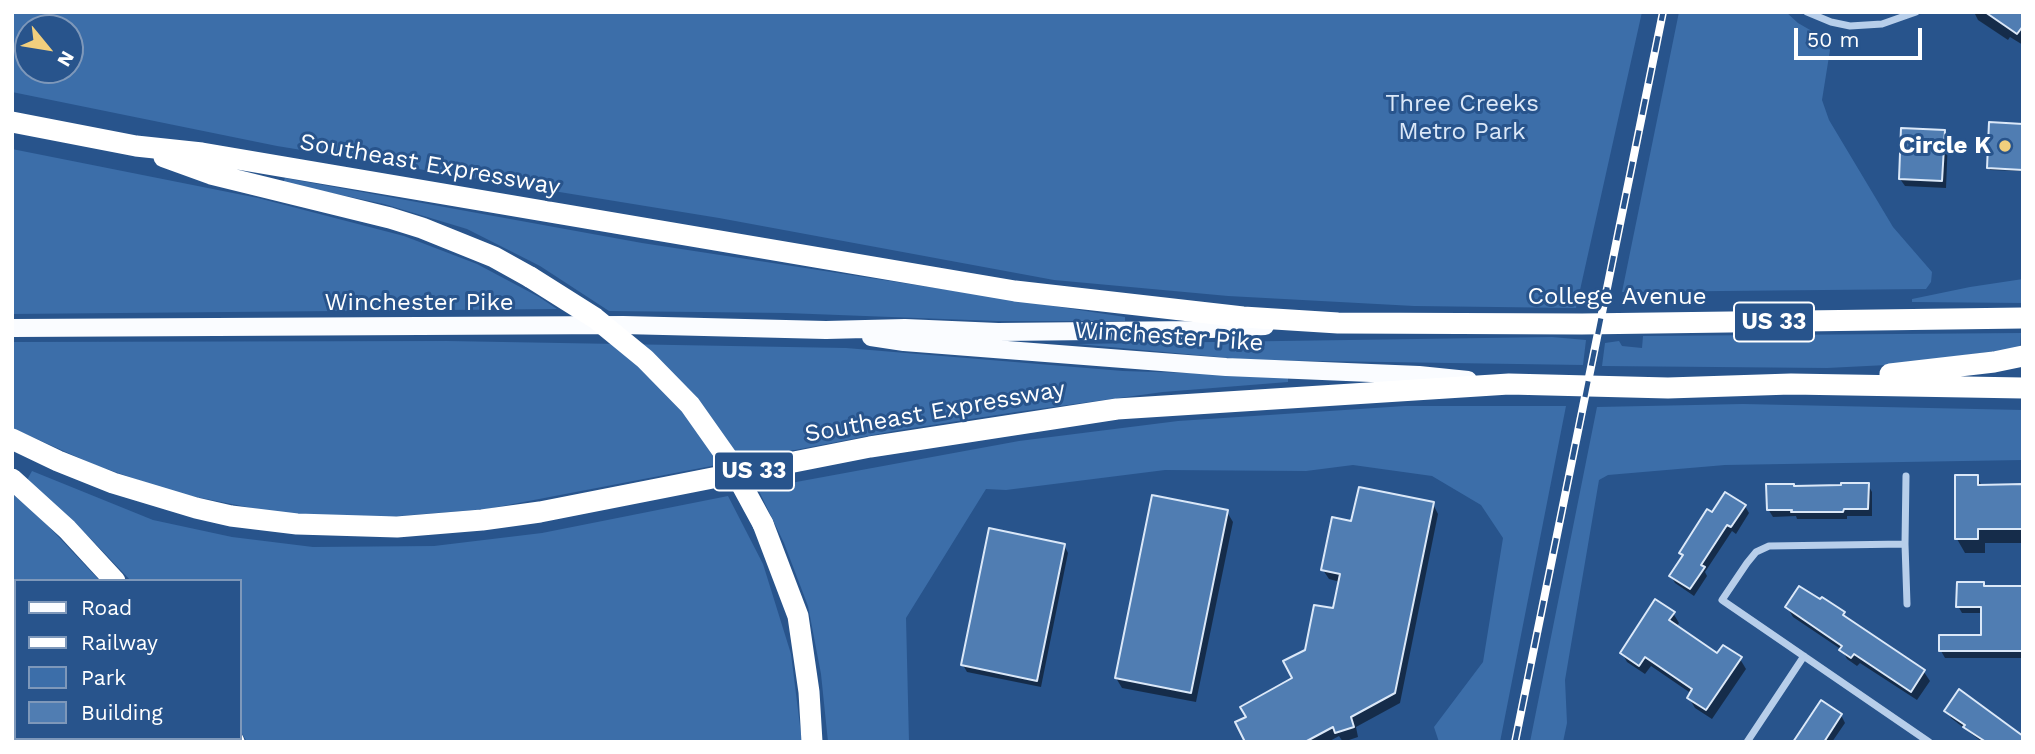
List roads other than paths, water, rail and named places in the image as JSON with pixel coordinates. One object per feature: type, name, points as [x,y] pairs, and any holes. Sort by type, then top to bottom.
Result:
[{"type":"highway","name":"Southeast Expressway","points":[[12,122],[136,146],[230,158],[1015,291],[1216,314],[1338,323]]},
{"type":"highway","points":[[136,146],[211,174],[422,228],[494,257],[595,318],[645,359],[690,405],[726,456],[763,524],[797,616],[809,692],[812,742]]},
{"type":"highway","name":"College Avenue","points":[[1338,323],[2023,318]]},
{"type":"highway","points":[[1791,384],[1994,362],[2023,356]]},
{"type":"highway","name":"Southeast Expressway","points":[[12,439],[95,476],[141,493],[196,508],[288,523],[397,527],[530,514],[870,447],[1117,409],[1508,384]]},
{"type":"highway","name":"US 33","points":[[1508,384],[1668,388],[1791,384],[2023,388]]},
{"type":"highway","points":[[1911,385],[1959,400],[2023,400]]},
{"type":"highway","points":[[12,479],[66,528],[113,579]]},
{"type":"main road","name":"Winchester Pike","points":[[12,328],[623,326],[826,330],[905,328],[998,332],[1193,330],[1338,323]]},
{"type":"main road","name":"Winchester Pike","points":[[826,330],[904,342],[1047,354],[1226,367],[1419,375],[1508,384]]},
{"type":"street","points":[[1807,12],[1850,26],[1882,24],[1916,12]]},
{"type":"street","points":[[1906,476],[1907,604]]},
{"type":"street","points":[[1905,544],[1769,546],[1756,552],[1746,563],[1722,600],[1929,742]]},
{"type":"street","points":[[1747,742],[1804,656]]},
{"type":"railway","points":[[1515,742],[1663,12]]},
{"type":"place","name":"Circle K","points":[[2005,146]]},
{"type":"park label","name":"Three Creeks Metro Park","points":[[1462,118]]}]
